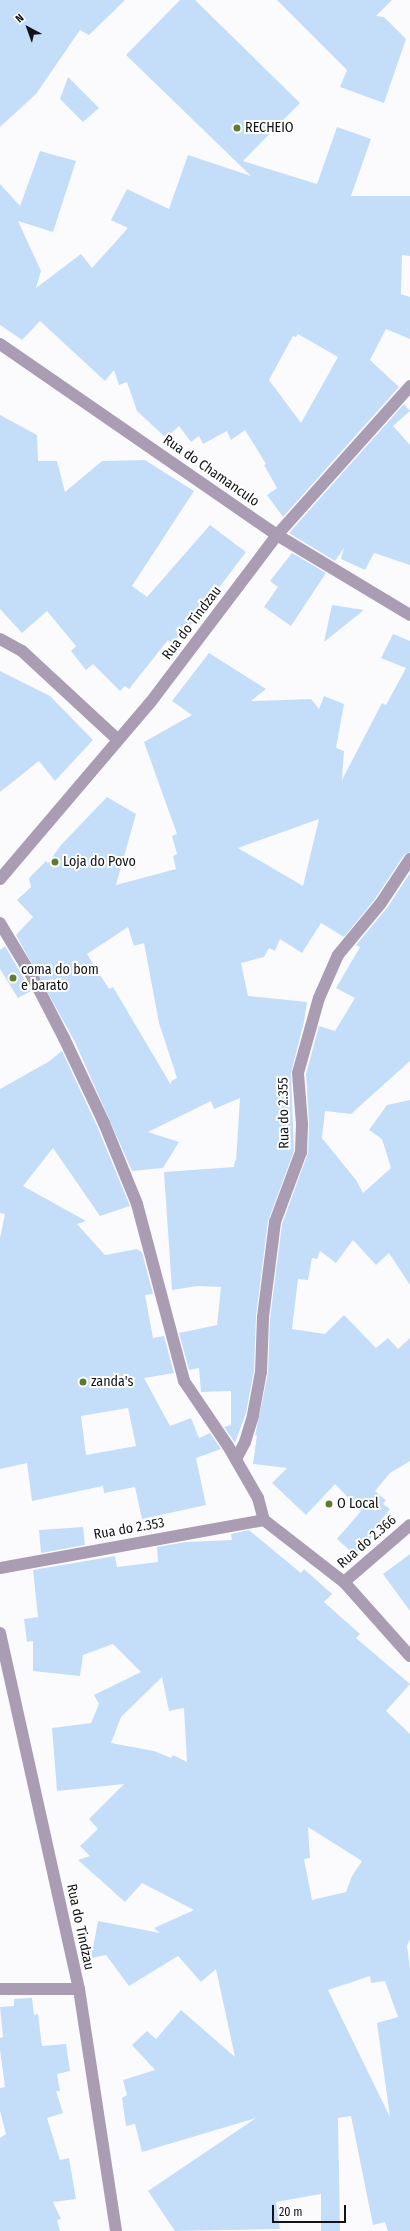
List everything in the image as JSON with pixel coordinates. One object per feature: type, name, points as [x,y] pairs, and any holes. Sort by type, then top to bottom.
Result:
[{"type":"street","name":"Rua do Chamanculo","points":[[0,344],[277,535],[410,615]]},
{"type":"street","name":"Rua do Tindzau","points":[[0,879],[150,703],[277,535],[410,386]]},
{"type":"street","points":[[0,639],[22,651],[118,740]]},
{"type":"street","name":"Rua do 2.355","points":[[236,1459],[247,1435],[261,1372],[263,1317],[275,1222],[301,1152],[302,1124],[298,1073],[319,998],[338,956],[381,903],[410,859]]},
{"type":"street","points":[[0,923],[33,978],[64,1038],[104,1123],[137,1204],[184,1382],[236,1459],[258,1498],[264,1520],[344,1582],[410,1656]]},
{"type":"street","name":"Rua do 2.353","points":[[0,1568],[264,1520]]},
{"type":"street","name":"Rua do 2.366","points":[[344,1582],[410,1525]]},
{"type":"street","name":"Rua do Tindzau","points":[[0,1633],[78,1989],[116,2231]]},
{"type":"street","points":[[0,1989],[78,1989]]},
{"type":"building","points":[[0,0],[125,0],[89,35],[80,30],[36,94],[0,127]]},
{"type":"building","points":[[180,0],[195,0],[300,103],[243,161],[317,184],[337,127],[371,139],[351,196],[410,196],[410,256],[402,255],[401,294],[410,297],[410,339],[386,329],[370,360],[399,387],[283,517],[267,495],[277,488],[264,465],[266,464],[245,430],[231,440],[227,431],[203,444],[199,436],[191,442],[179,426],[166,438],[137,411],[127,382],[119,385],[114,370],[105,381],[40,321],[22,340],[0,325],[0,184],[20,206],[40,151],[76,161],[53,232],[18,221],[41,271],[36,288],[81,254],[92,268],[128,228],[111,220],[127,189],[169,209],[188,155],[251,176],[126,55]],"holes":[[[298,334],[338,357],[301,423],[269,380],[293,336],[296,337]]]},
{"type":"building","points":[[277,0],[392,0],[376,16],[384,17],[406,39],[384,103],[340,87],[347,70]]},
{"type":"building","points":[[68,77],[99,108],[83,122],[60,99]]},
{"type":"building","points":[[404,404],[410,411],[393,426],[410,445],[410,565],[374,553],[365,570],[341,559],[344,548],[335,561],[289,533]]},
{"type":"building","points":[[0,415],[37,435],[38,461],[57,461],[65,492],[102,461],[145,460],[194,491],[132,586],[147,597],[210,525],[246,552],[193,622],[171,644],[168,640],[129,689],[125,686],[120,691],[93,664],[86,670],[71,651],[76,646],[47,611],[22,633],[0,609]]},
{"type":"building","points":[[292,553],[326,573],[291,626],[264,607],[278,587],[270,581]]},
{"type":"building","points":[[332,605],[364,610],[324,642]]},
{"type":"building","points":[[393,634],[410,641],[410,852],[404,855],[375,899],[344,937],[321,923],[302,953],[280,939],[275,951],[269,948],[264,957],[241,963],[248,996],[307,1002],[304,1022],[291,1073],[294,1151],[268,1221],[256,1316],[254,1371],[246,1413],[235,1443],[224,1427],[231,1425],[231,1391],[201,1392],[199,1368],[189,1370],[179,1333],[217,1325],[221,1287],[198,1286],[172,1290],[164,1172],[234,1167],[235,1160],[236,1161],[240,1098],[214,1109],[211,1101],[148,1132],[179,1142],[163,1168],[132,1171],[75,1042],[16,935],[33,917],[17,900],[31,887],[29,878],[46,861],[48,863],[61,845],[107,797],[136,814],[116,885],[176,869],[173,856],[177,854],[172,836],[177,834],[144,742],[192,715],[172,701],[209,653],[266,689],[251,701],[311,699],[319,709],[324,696],[344,704],[336,748],[344,751],[342,780],[382,703],[386,705],[406,668],[381,658]],"holes":[[[319,819],[303,886],[238,848]],[[128,927],[134,946],[144,943],[159,1023],[177,1078],[171,1081],[171,1085],[113,987],[109,989],[87,954]]]},
{"type":"building","points":[[0,671],[50,696],[93,740],[55,781],[39,761],[0,792]]},
{"type":"building","points":[[410,873],[410,1061],[351,1114],[325,1111],[322,1138],[356,1180],[363,1193],[391,1168],[382,1139],[369,1130],[387,1105],[410,1100],[410,1285],[389,1253],[376,1265],[353,1240],[336,1263],[320,1251],[317,1259],[312,1258],[308,1280],[298,1279],[292,1329],[325,1334],[344,1315],[376,1348],[388,1338],[398,1349],[410,1338],[410,1461],[390,1473],[375,1491],[386,1500],[383,1504],[390,1509],[374,1530],[376,1532],[355,1555],[337,1539],[361,1511],[335,1484],[306,1515],[272,1483],[287,1468],[253,1464],[257,1435],[255,1436],[268,1373],[270,1318],[282,1224],[308,1153],[309,1123],[306,1074],[319,1026],[335,1031],[355,998],[336,988],[360,947],[356,945],[387,908]]},
{"type":"building","points":[[5,946],[31,991],[18,998],[0,969],[0,950]]},
{"type":"building","points":[[62,1051],[97,1126],[130,1206],[100,1216],[53,1148],[23,1186],[86,1221],[77,1224],[105,1255],[137,1249],[142,1252],[153,1294],[145,1295],[153,1338],[164,1336],[174,1373],[144,1378],[170,1426],[191,1418],[199,1438],[210,1433],[221,1449],[196,1458],[206,1505],[142,1519],[135,1487],[104,1493],[103,1486],[32,1501],[27,1463],[0,1469],[0,1238],[5,1214],[0,1213],[0,1089],[48,1062]],"holes":[[[128,1408],[136,1446],[86,1455],[81,1416]]]},
{"type":"building","points":[[83,1527],[85,1545],[41,1553],[39,1530]]},
{"type":"building","points":[[249,1530],[301,1573],[304,1569],[332,1594],[324,1602],[360,1634],[356,1638],[410,1684],[386,1711],[410,1734],[410,1939],[407,1946],[410,1968],[410,2231],[388,2231],[385,2222],[373,2225],[351,2116],[338,2118],[340,2231],[321,2231],[321,2194],[276,2202],[280,2229],[175,2231],[148,2191],[256,2118],[142,2152],[135,2124],[126,2126],[122,2098],[127,2095],[123,2080],[155,2070],[132,2045],[147,2031],[156,2039],[181,2010],[235,2057],[216,1969],[201,1982],[178,1956],[129,1986],[106,1955],[91,1958],[98,1921],[160,1933],[154,1928],[194,1910],[142,1883],[125,1902],[78,1860],[90,1856],[80,1846],[98,1829],[89,1819],[124,1784],[57,1791],[52,1728],[91,1723],[99,1704],[94,1695],[141,1672],[113,1644],[83,1655],[80,1676],[33,1671],[33,1641],[27,1642],[24,1619],[38,1617],[33,1570],[115,1556],[117,1567],[158,1562],[157,1547],[186,1542],[232,1540],[231,1534]],"holes":[[[162,1677],[169,1711],[184,1708],[187,1762],[173,1755],[171,1758],[154,1751],[111,1743],[121,1717]],[[308,1827],[362,1861],[352,1876],[346,1892],[312,1900],[304,1859],[310,1858]],[[370,1976],[371,1983],[385,1981],[398,2017],[377,2023],[390,2117],[328,1990]]]},
{"type":"building","points":[[410,1554],[410,1611],[383,1574]]},
{"type":"building","points":[[32,1998],[34,2015],[38,2014],[42,2046],[66,2044],[70,2071],[57,2074],[60,2091],[56,2091],[63,2113],[47,2118],[60,2160],[69,2158],[76,2199],[53,2202],[61,2219],[57,2220],[60,2231],[0,2231],[0,2138],[6,2134],[0,2111],[0,2088],[5,2087],[0,2050],[0,2038],[3,2037],[0,2007],[14,2006],[14,1999]]},
{"type":"place","name":"RECHEIO","points":[[237,128]]},
{"type":"place","name":"Loja do Povo","points":[[55,862]]},
{"type":"place","name":"coma do bom e barato","points":[[13,978]]},
{"type":"place","name":"zanda's","points":[[83,1382]]},
{"type":"place","name":"O Local","points":[[329,1504]]}]
